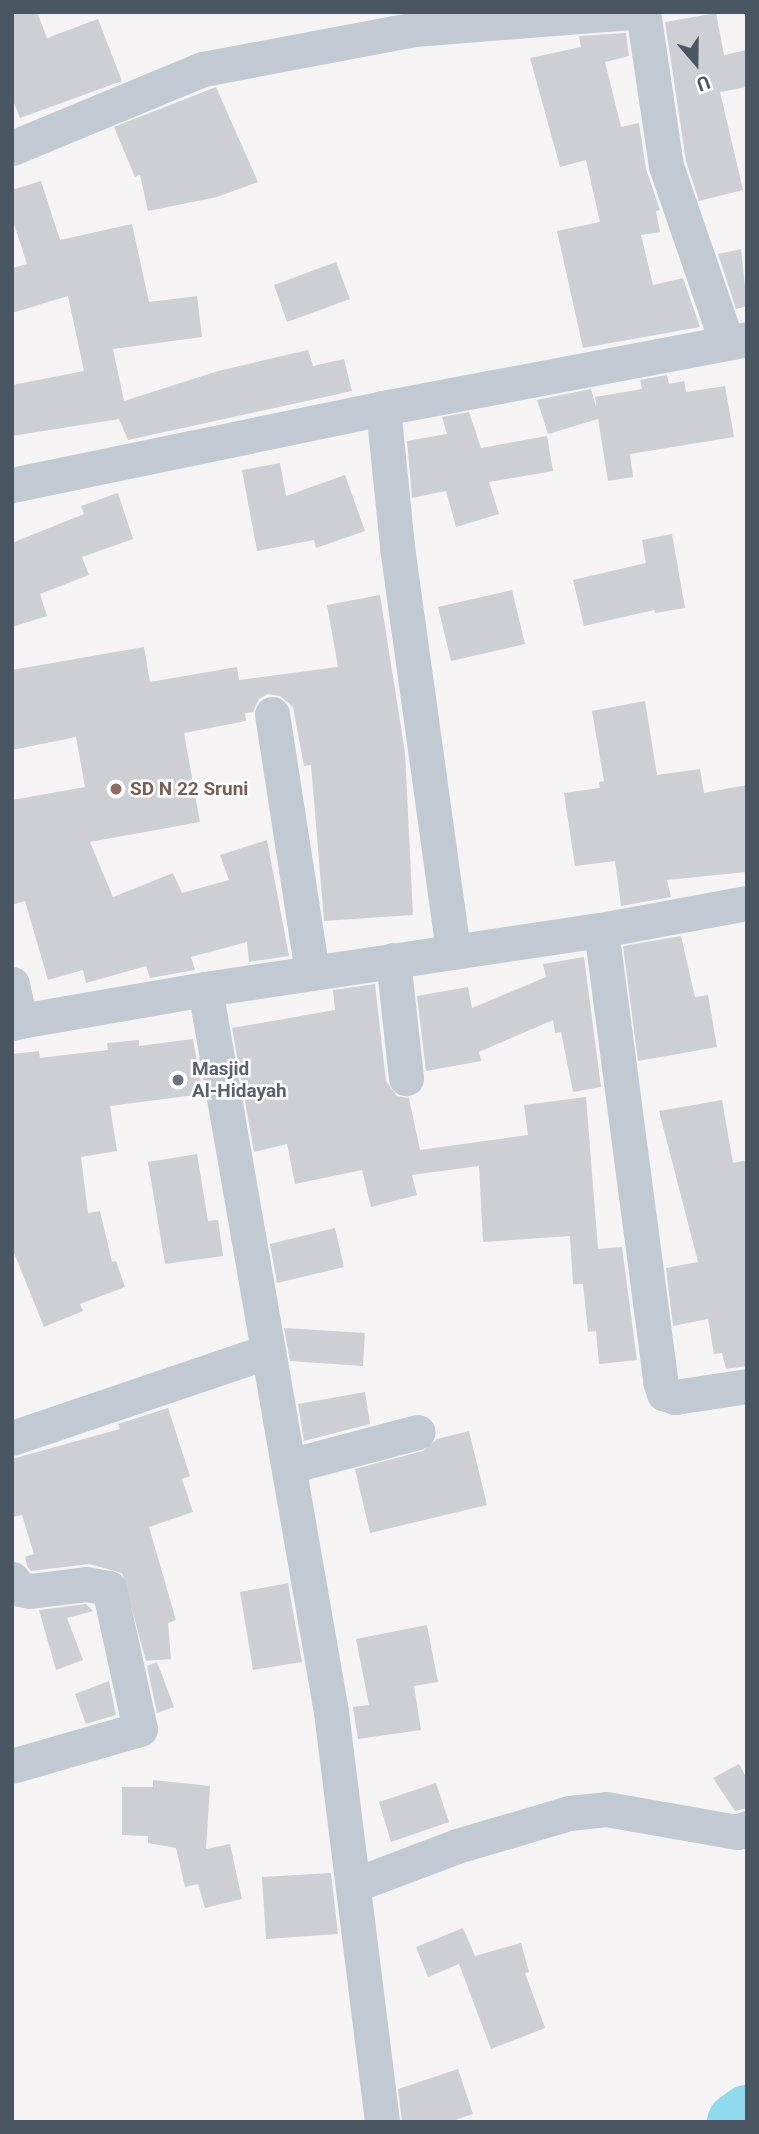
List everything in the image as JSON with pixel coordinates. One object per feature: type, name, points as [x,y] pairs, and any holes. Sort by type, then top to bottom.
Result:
[{"type":"street","points":[[12,148],[203,69],[414,29],[630,12]]},
{"type":"street","points":[[12,485],[383,408],[737,341],[666,166],[643,12]]},
{"type":"street","points":[[383,408],[397,547],[453,951]]},
{"type":"street","points":[[272,714],[312,973]]},
{"type":"street","points":[[12,984],[16,1022],[205,989],[601,930],[747,903]]},
{"type":"street","points":[[601,930],[660,1381],[664,1393],[675,1398],[747,1385]]},
{"type":"street","points":[[393,960],[406,1078]]},
{"type":"street","points":[[205,989],[266,1352],[289,1466],[331,1712],[382,2122]]},
{"type":"street","points":[[12,1436],[266,1352]]},
{"type":"street","points":[[289,1466],[418,1432]]},
{"type":"street","points":[[12,1579],[20,1589],[30,1591],[86,1584],[109,1588],[140,1729],[12,1766]]},
{"type":"street","points":[[354,1885],[457,1846],[569,1814],[606,1809],[742,1830]]},
{"type":"building","points":[[12,12],[37,12],[47,38],[98,19],[122,81],[20,118],[12,98]]},
{"type":"building","points":[[716,13],[724,55],[747,50],[747,87],[720,92],[743,190],[699,201],[686,161],[665,22]]},
{"type":"building","points":[[626,33],[629,56],[605,62],[621,127],[639,123],[646,169],[660,210],[656,211],[660,232],[641,235],[653,285],[683,278],[700,327],[583,348],[557,231],[600,222],[586,160],[560,167],[530,58],[581,47],[579,36]]},
{"type":"building","points":[[216,87],[258,182],[217,197],[148,211],[140,175],[135,177],[114,127]]},
{"type":"building","points":[[41,181],[60,240],[132,224],[149,302],[197,296],[202,337],[113,349],[124,401],[218,371],[308,350],[313,366],[344,359],[352,391],[128,440],[119,419],[12,436],[12,385],[84,371],[68,296],[12,313],[12,268],[27,264],[12,218],[12,190]]},
{"type":"building","points":[[741,249],[747,306],[736,309],[718,254]]},
{"type":"building","points":[[336,262],[350,299],[287,322],[274,285]]},
{"type":"building","points":[[667,375],[669,384],[684,381],[686,392],[725,386],[734,437],[630,454],[633,477],[608,481],[598,419],[548,434],[537,400],[591,389],[596,407],[595,397],[642,389],[640,380]]},
{"type":"building","points":[[469,412],[481,448],[547,436],[553,471],[489,482],[499,514],[456,527],[446,491],[412,498],[407,441],[447,434],[442,417]]},
{"type":"building","points":[[280,463],[286,496],[345,475],[365,531],[316,548],[314,540],[257,551],[242,470]]},
{"type":"building","points":[[118,493],[133,539],[82,557],[89,575],[40,594],[47,616],[12,627],[12,543],[84,514],[81,506]]},
{"type":"building","points":[[672,534],[685,608],[655,613],[654,610],[584,626],[573,580],[646,563],[642,540]]},
{"type":"building","points":[[512,590],[525,644],[451,661],[438,607]]},
{"type":"building","points":[[380,595],[405,752],[413,915],[324,921],[311,765],[304,766],[293,707],[280,696],[268,694],[259,699],[253,712],[245,713],[246,721],[184,733],[200,822],[90,842],[113,897],[173,873],[182,893],[229,880],[220,855],[267,840],[289,956],[249,962],[247,942],[191,957],[195,970],[150,978],[146,966],[86,983],[83,970],[48,980],[25,901],[12,905],[12,800],[85,787],[76,737],[12,750],[12,670],[144,647],[150,682],[237,667],[239,680],[338,667],[327,605]]},
{"type":"building","points":[[645,701],[657,775],[700,769],[704,793],[747,785],[747,872],[667,880],[671,897],[621,906],[615,861],[575,866],[564,793],[600,788],[599,782],[604,781],[592,711]]},
{"type":"building","points":[[681,936],[695,997],[708,995],[717,1047],[638,1061],[623,946]]},
{"type":"building","points":[[584,957],[601,1087],[573,1092],[561,1032],[555,1033],[553,1020],[479,1052],[481,1061],[426,1071],[417,996],[468,987],[472,1008],[546,977],[543,964]]},
{"type":"building","points":[[375,984],[386,1081],[397,1096],[409,1098],[420,1150],[528,1135],[524,1105],[586,1097],[598,1249],[622,1247],[637,1360],[599,1364],[596,1331],[588,1332],[583,1284],[573,1284],[570,1236],[483,1242],[479,1166],[412,1175],[417,1195],[371,1207],[362,1170],[295,1184],[287,1144],[254,1152],[232,1028],[335,1010],[333,990]]},
{"type":"building","points":[[193,1039],[203,1094],[110,1106],[117,1151],[81,1157],[88,1213],[100,1211],[112,1262],[116,1261],[125,1287],[80,1304],[83,1311],[44,1327],[12,1248],[12,1054],[39,1051],[40,1058],[108,1050],[107,1043],[139,1040],[139,1046]]},
{"type":"building","points":[[722,1100],[733,1163],[747,1160],[747,1366],[726,1369],[722,1353],[714,1354],[708,1319],[673,1326],[666,1268],[698,1262],[659,1111]]},
{"type":"building","points":[[197,1154],[208,1221],[218,1220],[223,1256],[165,1264],[148,1162]]},
{"type":"building","points":[[335,1228],[344,1267],[277,1283],[270,1244]]},
{"type":"building","points":[[284,1328],[365,1333],[363,1366],[290,1361]]},
{"type":"building","points":[[365,1392],[370,1424],[304,1441],[298,1404]]},
{"type":"building","points":[[168,1408],[190,1476],[182,1479],[193,1512],[149,1527],[176,1620],[168,1623],[171,1659],[146,1661],[122,1573],[89,1564],[31,1571],[27,1566],[25,1557],[34,1554],[22,1515],[12,1517],[12,1459],[120,1429],[118,1424]]},
{"type":"building","points":[[469,1431],[487,1505],[370,1533],[355,1469],[423,1451],[437,1439]]},
{"type":"building","points":[[288,1583],[302,1662],[253,1670],[240,1592]]},
{"type":"building","points":[[86,1604],[93,1611],[67,1618],[83,1660],[56,1670],[39,1610]]},
{"type":"building","points":[[427,1625],[438,1682],[414,1686],[421,1730],[358,1739],[353,1707],[369,1705],[356,1639]]},
{"type":"building","points":[[157,1662],[174,1707],[157,1713],[147,1666]]},
{"type":"building","points":[[109,1681],[116,1715],[86,1724],[75,1694]]},
{"type":"building","points":[[739,1764],[747,1779],[747,1808],[735,1811],[713,1778]]},
{"type":"building","points":[[153,1780],[210,1786],[206,1849],[230,1844],[242,1899],[205,1908],[198,1884],[185,1887],[176,1848],[148,1843],[148,1836],[122,1835],[122,1787],[153,1787]]},
{"type":"building","points":[[436,1783],[449,1822],[391,1842],[379,1802]]},
{"type":"building","points":[[331,1873],[338,1934],[266,1939],[262,1877]]},
{"type":"building","points":[[463,1928],[475,1956],[521,1943],[529,1972],[525,1973],[545,2028],[491,2049],[459,1964],[428,1977],[416,1947]]},
{"type":"building","points":[[458,2069],[473,2114],[449,2122],[402,2122],[398,2089]]},
{"type":"waterway","points":[[736,2122],[747,2114]]},
{"type":"place","name":"SD N 22 Sruni","points":[[116,789]]},
{"type":"place","name":"Masjid Al-Hidayah","points":[[178,1080]]}]
